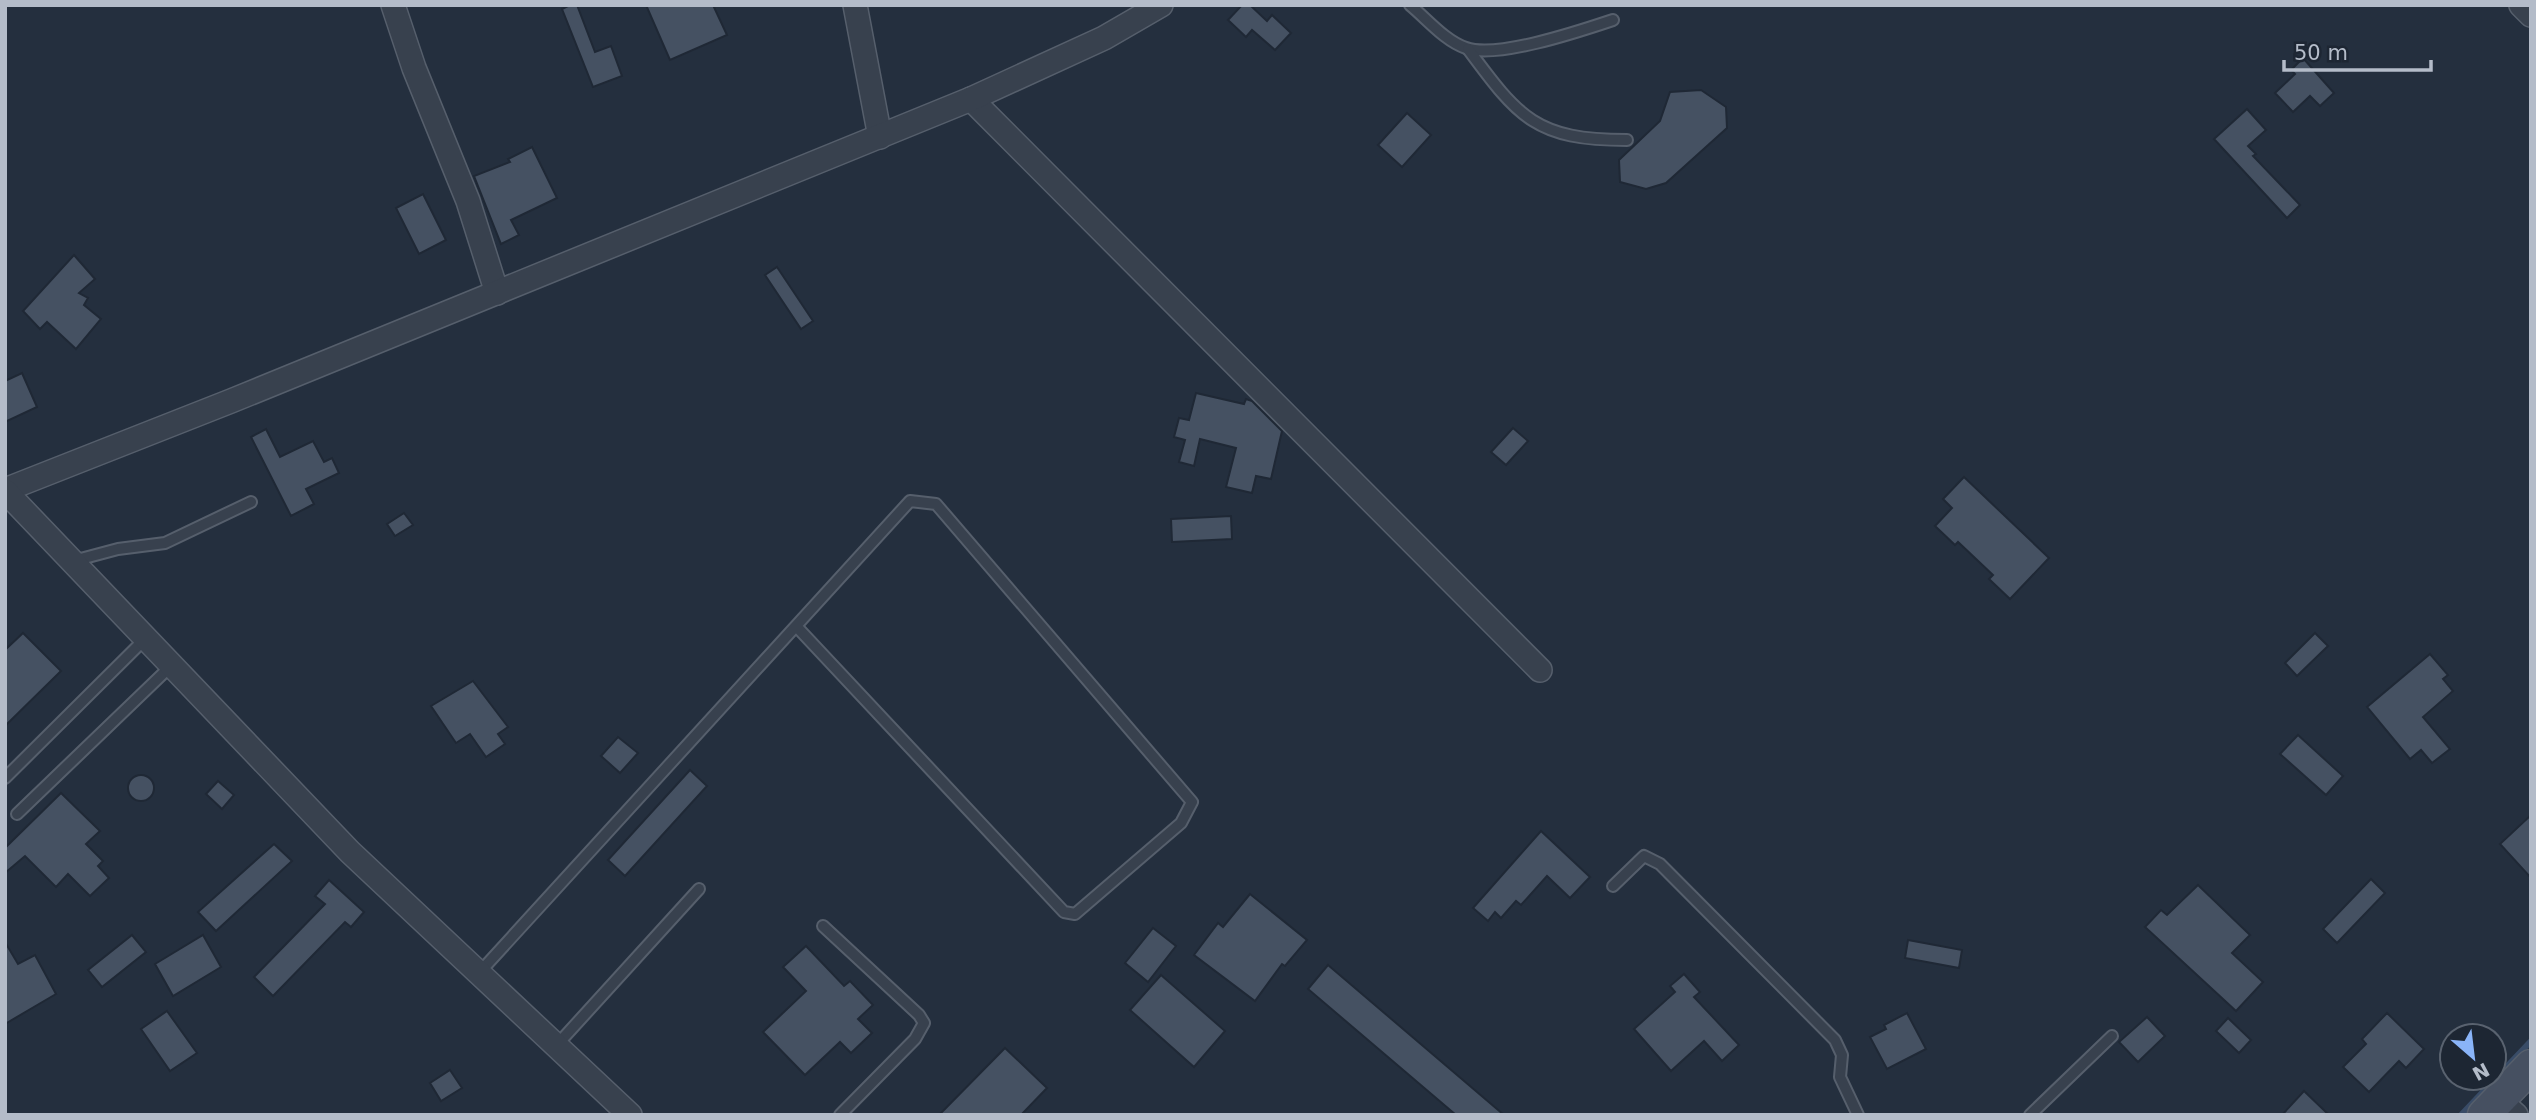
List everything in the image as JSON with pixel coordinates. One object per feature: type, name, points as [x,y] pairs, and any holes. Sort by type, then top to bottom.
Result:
[{"type":"main road","points":[[2499,1110],[2531,1066]]},
{"type":"street","points":[[393,5],[414,68],[468,201],[497,293]]},
{"type":"street","points":[[855,5],[880,137]]},
{"type":"street","points":[[630,1115],[350,852],[5,491],[971,99],[1104,38],[1161,5]]},
{"type":"street","points":[[2521,5],[2531,15]]},
{"type":"street","points":[[971,99],[1540,670]]},
{"type":"lane","points":[[1410,5],[1453,42],[1468,49],[1493,50],[1557,39],[1613,20]]},
{"type":"lane","points":[[1468,49],[1503,96],[1531,121],[1558,134],[1595,140],[1627,140]]},
{"type":"lane","points":[[479,973],[910,501],[936,504],[1192,802],[1181,823],[1107,887],[1075,914],[1064,912],[796,626]]},
{"type":"lane","points":[[73,561],[118,549],[164,542],[251,502]]},
{"type":"lane","points":[[5,778],[146,638]]},
{"type":"lane","points":[[16,814],[172,665]]},
{"type":"lane","points":[[1613,886],[1644,856],[1660,864],[1835,1040],[1842,1055],[1840,1077],[1858,1115]]},
{"type":"lane","points":[[556,1046],[699,889]]},
{"type":"lane","points":[[823,926],[919,1015],[924,1024],[915,1039],[840,1115]]},
{"type":"lane","points":[[2030,1115],[2112,1036]]},
{"type":"building","points":[[577,5],[595,52],[611,46],[622,76],[593,87],[562,9]]},
{"type":"building","points":[[646,5],[713,5],[727,35],[670,60]]},
{"type":"building","points":[[1242,5],[1250,5],[1267,21],[1272,15],[1291,33],[1275,50],[1252,30],[1246,37],[1228,20]]},
{"type":"building","points":[[2303,58],[2334,93],[2320,106],[2310,96],[2293,112],[2275,93],[2295,74],[2291,70]]},
{"type":"building","points":[[1701,90],[1726,107],[1727,128],[1666,183],[1646,189],[1620,182],[1619,160],[1660,121],[1670,92]]},
{"type":"building","points":[[2247,109],[2266,130],[2248,146],[2256,154],[2253,156],[2300,205],[2287,218],[2214,139]]},
{"type":"building","points":[[1407,113],[1431,135],[1402,167],[1378,145]]},
{"type":"building","points":[[532,147],[557,198],[511,220],[519,235],[501,244],[474,176],[510,162],[508,159]]},
{"type":"building","points":[[423,194],[446,240],[419,254],[396,208]]},
{"type":"building","points":[[74,255],[95,279],[79,293],[88,298],[84,305],[101,319],[76,349],[47,322],[40,329],[23,311]]},
{"type":"building","points":[[777,267],[813,321],[801,329],[765,275]]},
{"type":"building","points":[[22,373],[37,407],[5,422],[5,381]]},
{"type":"building","points":[[1196,393],[1244,404],[1246,399],[1252,401],[1282,431],[1271,479],[1256,476],[1252,493],[1226,487],[1236,448],[1200,439],[1194,466],[1179,462],[1185,440],[1174,437],[1179,418],[1189,420]]},
{"type":"building","points":[[1513,428],[1528,441],[1506,465],[1491,452]]},
{"type":"building","points":[[266,429],[280,457],[313,441],[324,462],[332,458],[339,473],[306,489],[314,504],[291,516],[251,437]]},
{"type":"building","points":[[1964,477],[2049,558],[2010,599],[1989,579],[1993,575],[1958,542],[1955,545],[1935,526],[1952,508],[1943,499]]},
{"type":"building","points":[[404,513],[413,525],[395,536],[387,524]]},
{"type":"building","points":[[1231,516],[1232,539],[1172,542],[1171,519]]},
{"type":"building","points":[[23,633],[61,671],[5,726],[5,650]]},
{"type":"building","points":[[2315,633],[2328,646],[2297,676],[2285,663]]},
{"type":"building","points":[[2430,654],[2448,675],[2443,679],[2453,691],[2423,717],[2450,749],[2432,763],[2421,750],[2410,759],[2367,707]]},
{"type":"building","points":[[473,681],[508,727],[498,734],[505,744],[486,757],[470,734],[456,743],[431,706]]},
{"type":"building","points":[[2298,735],[2343,776],[2326,795],[2280,754]]},
{"type":"building","points":[[618,737],[638,753],[620,773],[601,756]]},
{"type":"building","points":[[690,770],[707,786],[625,876],[608,860]]},
{"type":"building","points":[[141,775],[150,779],[154,788],[150,797],[141,801],[132,797],[128,788],[132,779]]},
{"type":"building","points":[[218,781],[234,795],[222,809],[206,794]]},
{"type":"building","points":[[61,793],[100,831],[86,844],[103,861],[98,866],[109,878],[90,896],[68,874],[56,887],[25,856],[5,873],[5,848]]},
{"type":"building","points":[[2531,815],[2531,878],[2500,844]]},
{"type":"building","points":[[1541,831],[1590,877],[1570,898],[1547,876],[1521,905],[1516,901],[1501,918],[1495,912],[1488,921],[1473,908]]},
{"type":"building","points":[[274,844],[292,861],[216,931],[198,912]]},
{"type":"building","points":[[2371,879],[2385,893],[2337,943],[2323,929]]},
{"type":"building","points":[[329,880],[364,912],[351,927],[345,922],[273,996],[254,977],[325,904],[315,896]]},
{"type":"building","points":[[2198,885],[2250,935],[2232,953],[2263,982],[2236,1011],[2145,927],[2161,910],[2167,915]]},
{"type":"building","points":[[1250,894],[1307,940],[1285,966],[1282,964],[1255,1001],[1194,955],[1218,923],[1223,927]]},
{"type":"building","points":[[1153,928],[1176,946],[1148,982],[1125,963]]},
{"type":"building","points":[[132,935],[146,952],[102,987],[88,970]]},
{"type":"building","points":[[203,935],[221,967],[173,996],[155,964]]},
{"type":"building","points":[[1908,940],[1962,950],[1959,968],[1905,958]]},
{"type":"building","points":[[5,942],[18,964],[35,955],[56,994],[5,1024]]},
{"type":"building","points":[[806,946],[844,986],[850,981],[873,1005],[858,1019],[872,1033],[851,1053],[840,1042],[805,1075],[763,1032],[806,991],[783,967]]},
{"type":"building","points":[[1328,965],[1504,1115],[1456,1115],[1308,989]]},
{"type":"building","points":[[1684,974],[1700,992],[1694,997],[1739,1045],[1722,1061],[1704,1041],[1671,1071],[1634,1029],[1675,992],[1670,986]]},
{"type":"building","points":[[1161,975],[1225,1031],[1194,1067],[1130,1010]]},
{"type":"building","points":[[167,1011],[197,1053],[170,1071],[141,1029]]},
{"type":"building","points":[[1907,1013],[1926,1049],[1887,1069],[1870,1037],[1886,1029],[1884,1025]]},
{"type":"building","points":[[2387,1013],[2424,1049],[2406,1068],[2399,1061],[2369,1092],[2343,1067],[2366,1044],[2362,1039]]},
{"type":"building","points":[[2147,1017],[2165,1036],[2138,1062],[2119,1042]]},
{"type":"building","points":[[2228,1018],[2251,1040],[2239,1053],[2216,1031]]},
{"type":"building","points":[[1005,1048],[1047,1088],[1021,1115],[939,1115]]},
{"type":"building","points":[[450,1070],[462,1088],[441,1101],[430,1083]]},
{"type":"building","points":[[2304,1091],[2329,1115],[2282,1115]]},
{"type":"waterway","points":[[2461,1115],[2531,1041]]}]
